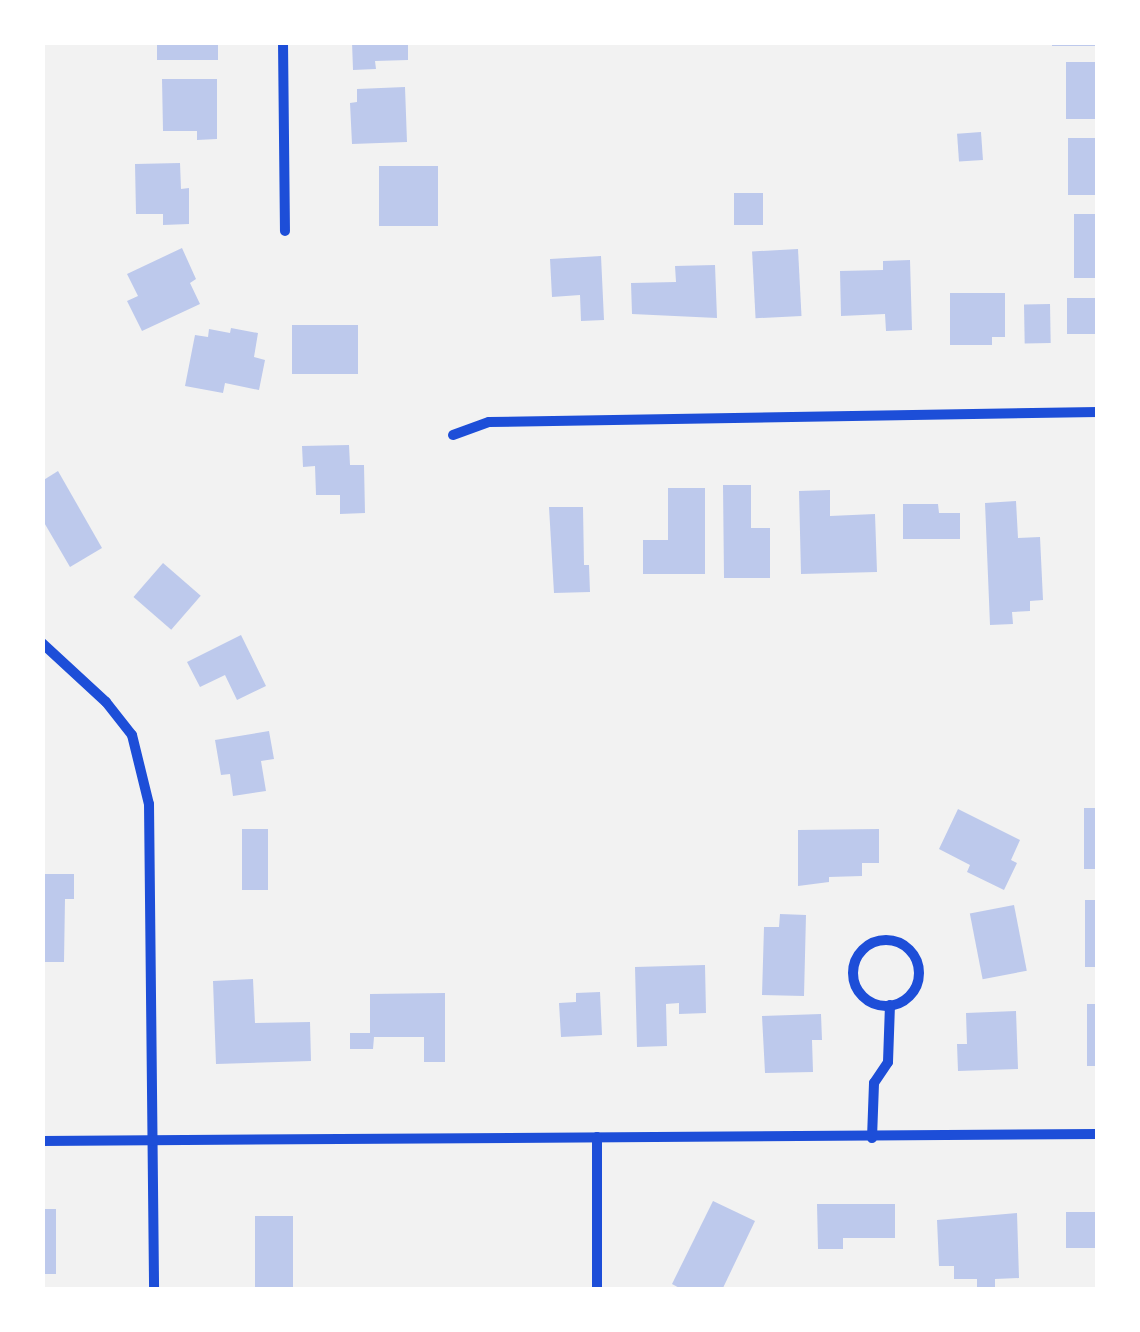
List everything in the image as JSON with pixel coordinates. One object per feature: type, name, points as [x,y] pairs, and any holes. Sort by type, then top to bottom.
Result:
[{"type":"street","points":[[283,42],[285,232]]},
{"type":"street","points":[[453,434],[489,422],[1098,412]]},
{"type":"street","points":[[42,643],[106,702],[132,734],[149,804],[154,1290]]},
{"type":"street","points":[[887,940],[913,954],[918,972],[912,992],[890,1005],[866,999],[853,972],[860,951],[887,940]]},
{"type":"street","points":[[872,1138],[874,1083],[888,1062],[890,1005]]},
{"type":"street","points":[[42,1140],[1098,1134]]},
{"type":"street","points":[[597,1137],[597,1290]]},
{"type":"building","points":[[157,42],[218,42],[218,60],[157,60]]},
{"type":"building","points":[[352,42],[408,42],[408,60],[375,61],[376,69],[353,70]]},
{"type":"building","points":[[1052,42],[1098,42],[1098,46],[1052,46]]},
{"type":"building","points":[[1066,62],[1098,62],[1098,119],[1066,119]]},
{"type":"building","points":[[162,79],[217,79],[217,139],[197,140],[197,131],[163,131]]},
{"type":"building","points":[[405,87],[407,142],[352,144],[350,103],[357,102],[357,89]]},
{"type":"building","points":[[981,132],[983,160],[959,162],[957,134]]},
{"type":"building","points":[[1068,138],[1098,138],[1098,195],[1068,195]]},
{"type":"building","points":[[180,163],[181,189],[189,188],[189,224],[163,225],[163,214],[136,214],[135,164]]},
{"type":"building","points":[[379,166],[438,166],[438,226],[379,226]]},
{"type":"building","points":[[734,193],[763,193],[763,225],[734,225]]},
{"type":"building","points":[[1074,214],[1098,214],[1098,278],[1074,278]]},
{"type":"building","points":[[182,248],[196,279],[190,283],[200,304],[142,331],[127,301],[138,296],[127,274]]},
{"type":"building","points":[[798,249],[802,316],[756,318],[752,251]]},
{"type":"building","points":[[601,256],[604,320],[581,321],[580,295],[552,297],[550,259]]},
{"type":"building","points":[[910,260],[912,330],[886,331],[885,314],[841,316],[840,271],[883,270],[883,261]]},
{"type":"building","points":[[715,265],[717,318],[632,314],[631,283],[676,282],[675,266]]},
{"type":"building","points":[[950,293],[1005,293],[1005,337],[992,337],[992,345],[950,345]]},
{"type":"building","points":[[1067,298],[1098,298],[1098,334],[1067,334]]},
{"type":"building","points":[[1024,304],[1050,304],[1051,343],[1025,343]]},
{"type":"building","points":[[292,325],[358,325],[358,374],[292,374]]},
{"type":"building","points":[[231,328],[258,333],[254,357],[265,360],[259,390],[225,383],[223,393],[185,386],[195,335],[208,337],[209,329],[230,333]]},
{"type":"building","points":[[349,445],[350,465],[364,465],[365,513],[340,514],[340,495],[316,495],[315,466],[303,467],[302,446]]},
{"type":"building","points":[[58,471],[102,548],[70,567],[42,519],[42,481]]},
{"type":"building","points":[[723,485],[751,485],[751,528],[770,528],[770,578],[724,578]]},
{"type":"building","points":[[668,488],[705,488],[705,574],[643,574],[643,540],[668,540]]},
{"type":"building","points":[[830,490],[830,516],[875,514],[877,572],[801,574],[799,491]]},
{"type":"building","points":[[1016,501],[1018,538],[1040,537],[1043,600],[1030,601],[1030,611],[1012,612],[1013,624],[990,625],[985,503]]},
{"type":"building","points":[[903,504],[938,504],[939,513],[960,513],[960,539],[903,539]]},
{"type":"building","points":[[549,507],[583,507],[584,565],[589,565],[590,592],[554,593]]},
{"type":"building","points":[[163,563],[201,596],[171,630],[133,597]]},
{"type":"building","points":[[241,635],[266,686],[237,700],[225,675],[200,687],[187,662]]},
{"type":"building","points":[[269,731],[274,759],[261,761],[266,791],[233,796],[230,774],[221,775],[215,740]]},
{"type":"building","points":[[1084,808],[1098,808],[1098,869],[1084,869]]},
{"type":"building","points":[[958,809],[1020,840],[1011,860],[1017,863],[1004,890],[967,872],[970,865],[939,849]]},
{"type":"building","points":[[242,829],[268,829],[268,890],[242,890]]},
{"type":"building","points":[[879,829],[879,863],[862,863],[862,876],[829,877],[829,882],[798,886],[798,830]]},
{"type":"building","points":[[42,874],[74,874],[74,899],[65,899],[64,962],[42,962]]},
{"type":"building","points":[[1085,900],[1098,900],[1098,967],[1085,967]]},
{"type":"building","points":[[1014,905],[1027,971],[983,979],[970,914]]},
{"type":"building","points":[[780,914],[806,915],[804,996],[762,995],[764,927],[779,927]]},
{"type":"building","points":[[705,965],[706,1013],[679,1014],[679,1003],[666,1004],[667,1046],[637,1047],[635,967]]},
{"type":"building","points":[[253,979],[255,1023],[310,1022],[311,1061],[216,1064],[213,981]]},
{"type":"building","points":[[600,992],[602,1035],[561,1037],[559,1003],[576,1002],[576,993]]},
{"type":"building","points":[[445,993],[445,1062],[424,1062],[424,1037],[374,1037],[373,1049],[350,1049],[350,1033],[370,1033],[370,994]]},
{"type":"building","points":[[1087,1004],[1098,1004],[1098,1066],[1087,1066]]},
{"type":"building","points":[[1016,1011],[1018,1069],[958,1071],[957,1044],[967,1044],[966,1013]]},
{"type":"building","points":[[821,1014],[822,1040],[812,1040],[813,1072],[765,1073],[762,1016]]},
{"type":"building","points":[[713,1201],[755,1221],[722,1290],[683,1290],[672,1284]]},
{"type":"building","points":[[817,1204],[895,1204],[895,1238],[843,1238],[843,1249],[818,1249]]},
{"type":"building","points":[[42,1209],[56,1209],[56,1274],[42,1274]]},
{"type":"building","points":[[1066,1212],[1098,1212],[1098,1248],[1066,1248]]},
{"type":"building","points":[[1017,1213],[1019,1278],[995,1279],[995,1290],[977,1290],[977,1279],[954,1279],[954,1266],[939,1266],[937,1220]]},
{"type":"building","points":[[255,1216],[293,1216],[293,1290],[255,1290]]}]
